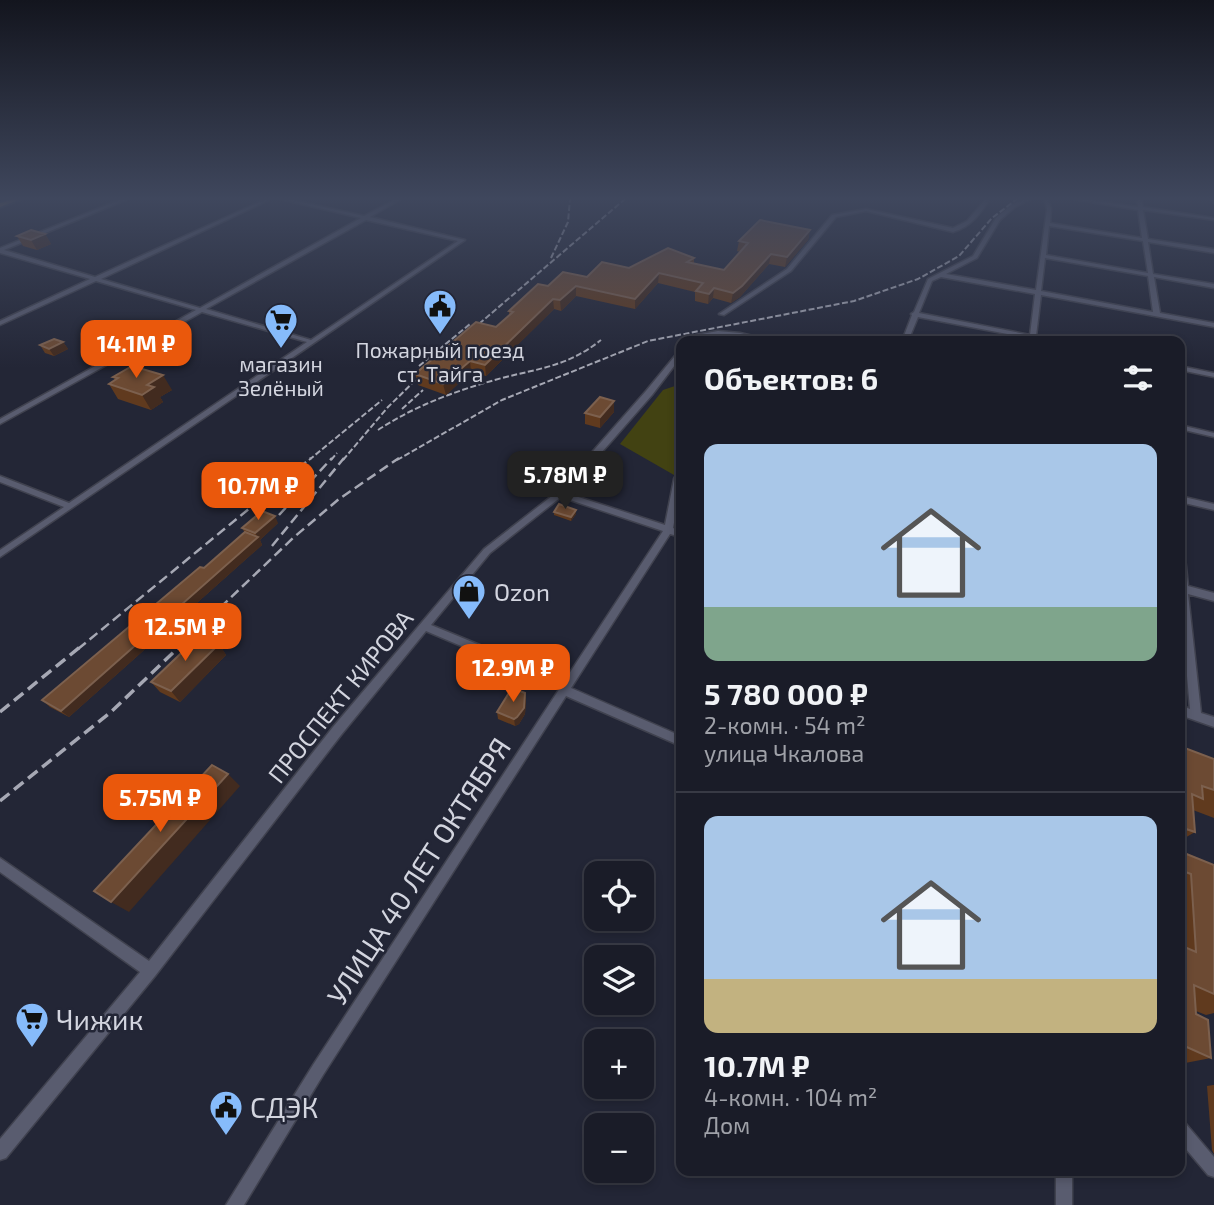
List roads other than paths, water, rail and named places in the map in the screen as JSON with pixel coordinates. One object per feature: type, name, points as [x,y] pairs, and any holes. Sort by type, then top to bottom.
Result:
[{"type":"street","points":[[14,255],[312,342]]},
{"type":"street","points":[[0,323],[146,255]]},
{"type":"street","points":[[0,422],[299,255]]},
{"type":"street","points":[[0,554],[440,255]]},
{"type":"street","points":[[722,314],[789,270],[801,255]]},
{"type":"street","points":[[907,336],[930,280],[976,255]]},
{"type":"street","points":[[1148,255],[1157,315]]},
{"type":"street","points":[[1032,336],[1042,256],[1214,286]]},
{"type":"street","points":[[942,275],[1214,325]]},
{"type":"street","points":[[914,314],[1018,336]]},
{"type":"street","points":[[698,336],[724,333],[742,336]]},
{"type":"street","name":"ПРОСПЕКТ КИРОВА","points":[[0,1152],[150,971],[337,731],[487,551],[560,494],[676,358]]},
{"type":"street","points":[[1185,369],[1214,375]]},
{"type":"street","points":[[1185,428],[1214,435]]},
{"type":"street","points":[[0,479],[70,506]]},
{"type":"street","points":[[560,494],[674,532],[676,505]]},
{"type":"street","points":[[1185,500],[1214,507]]},
{"type":"street","name":"УЛИЦА 40 ЛЕТ ОКТЯБРЯ","points":[[234,1205],[565,688],[674,532]]},
{"type":"street","points":[[1185,589],[1214,597]]},
{"type":"street","points":[[1185,615],[1196,715]]},
{"type":"street","points":[[424,626],[676,739]]},
{"type":"street","points":[[1185,712],[1214,722]]},
{"type":"street","points":[[0,864],[150,971]]},
{"type":"street","points":[[1185,1136],[1214,1169]]},
{"type":"street","points":[[1064,1176],[1064,1205]]},
{"type":"railway","points":[[466,335],[559,255]]},
{"type":"railway","points":[[397,460],[502,400],[648,341],[854,301],[918,279],[960,255]]},
{"type":"railway","points":[[419,366],[470,324]]},
{"type":"railway","points":[[378,430],[438,399],[565,361],[601,340]]},
{"type":"railway","points":[[343,460],[388,407],[431,365]]},
{"type":"railway","points":[[402,409],[423,390]]},
{"type":"railway","points":[[309,460],[382,400]]},
{"type":"railway","points":[[331,460],[337,453]]},
{"type":"railway","points":[[78,649],[311,458]]},
{"type":"railway","points":[[279,515],[332,458]]},
{"type":"railway","points":[[272,546],[344,458]]},
{"type":"railway","points":[[177,649],[293,538],[339,499],[399,458]]},
{"type":"railway","points":[[0,712],[80,647]]},
{"type":"railway","points":[[0,801],[111,712],[179,647]]},
{"type":"place","name":"Пожарный поезд ст. Тайга","points":[[440,336]]},
{"type":"place","name":"магазин Зелёный","points":[[281,350]]},
{"type":"place","name":"Ozon","points":[[469,621]]},
{"type":"place","name":"Чижик","points":[[32,1049]]},
{"type":"place","name":"СДЭК","points":[[226,1137]]}]
